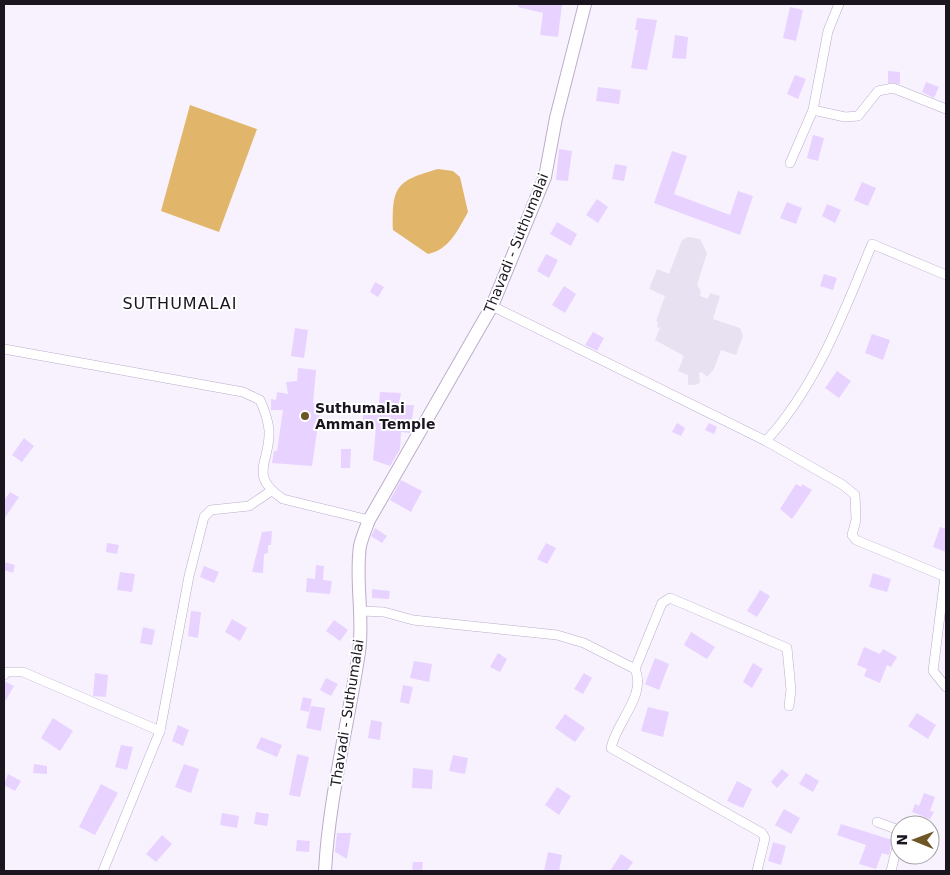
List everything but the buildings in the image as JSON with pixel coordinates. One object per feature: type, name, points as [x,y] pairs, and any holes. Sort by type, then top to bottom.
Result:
[{"type":"main road","name":"Thavadi - Suthumalai","points":[[325,871],[327,827],[359,650],[361,611],[358,566],[360,543],[369,520],[492,306],[545,177],[556,118],[585,4]]},
{"type":"street","points":[[790,163],[813,110],[828,31],[839,4]]},
{"type":"street","points":[[813,110],[845,118],[858,116],[878,91],[893,88],[946,109]]},
{"type":"street","points":[[766,441],[785,420],[836,331],[872,244],[946,275]]},
{"type":"street","points":[[492,306],[766,441],[843,485],[855,495],[856,520],[852,534],[856,540],[946,576],[933,671],[946,687]]},
{"type":"street","points":[[4,349],[243,392],[260,400],[269,430],[262,476],[271,491],[283,499],[369,520]]},
{"type":"street","points":[[103,871],[160,731],[189,576],[204,517],[210,510],[249,506],[271,491]]},
{"type":"street","points":[[635,669],[662,603],[670,598],[787,648],[791,690],[789,706]]},
{"type":"street","points":[[361,611],[384,612],[412,620],[557,635],[584,643],[635,669],[639,677],[636,696],[614,734],[611,748],[762,833],[765,838],[757,871]]},
{"type":"street","points":[[4,675],[7,672],[22,672],[160,731]]},
{"type":"street","points":[[878,822],[896,828],[900,835],[891,871]]},
{"type":"shaded area","points":[[190,105],[257,129],[219,232],[161,211]]},
{"type":"shaded area","points":[[438,169],[453,171],[460,177],[468,212],[447,244],[428,254],[393,230],[394,204],[399,188],[405,182],[413,177]]},
{"type":"shaded area","points":[[688,237],[700,239],[707,253],[697,285],[701,291],[700,296],[708,299],[710,293],[720,296],[713,319],[740,328],[743,336],[736,355],[721,350],[714,369],[707,377],[702,372],[699,373],[700,383],[694,385],[688,385],[688,375],[678,371],[684,356],[655,340],[660,328],[657,327],[658,322],[656,321],[665,296],[649,289],[657,269],[669,274],[682,240]]},
{"type":"place","name":"Suthumalai Amman Temple","points":[[305,416]]},
{"type":"district","name":"SUTHUMALAI","points":[[180,303]]}]
